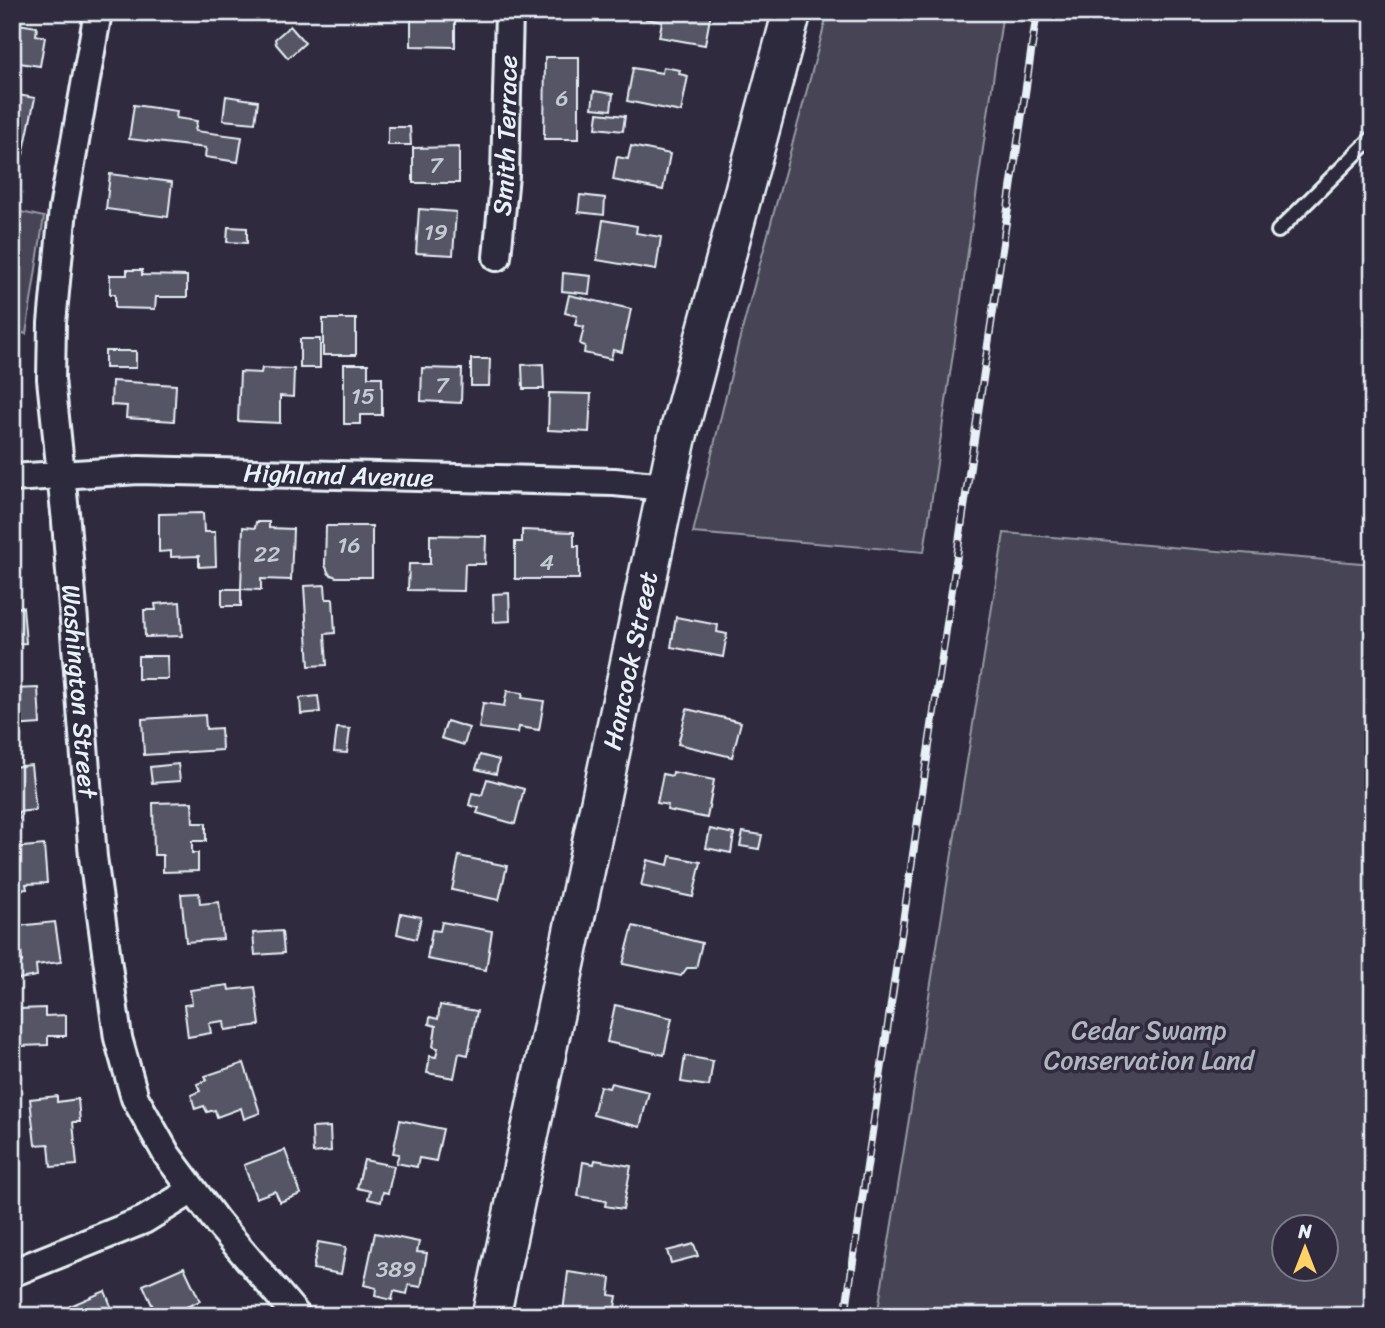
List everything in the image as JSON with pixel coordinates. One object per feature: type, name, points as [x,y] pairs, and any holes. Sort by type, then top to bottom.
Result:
[{"type":"main road","name":"Hancock Street","points":[[491,1316],[666,487],[704,333],[792,12]]},
{"type":"street","name":"Washington Street","points":[[98,12],[66,186],[52,323],[52,404],[61,474],[93,857],[118,1038],[135,1098],[167,1155],[191,1191],[298,1316]]},
{"type":"street","name":"Smith Terrace","points":[[498,257],[505,164],[509,12]]},
{"type":"street","name":"Highland Avenue","points":[[12,478],[139,470],[614,482],[666,487]]},
{"type":"street","points":[[12,1273],[144,1220],[191,1191]]},
{"type":"lane","points":[[1278,231],[1373,136]]},
{"type":"green space","points":[[828,12],[1003,12],[924,552],[693,533],[738,345]]},
{"type":"green space","points":[[12,210],[44,217],[26,334],[12,330]]},
{"type":"green space","name":"Cedar Swamp Conservation Land","points":[[1004,533],[1373,564],[1373,1316],[877,1316]]},
{"type":"building","points":[[411,12],[455,12],[455,47],[411,46]]},
{"type":"building","points":[[647,12],[711,12],[705,45],[659,37],[662,22],[646,19]]},
{"type":"building","points":[[12,23],[37,27],[36,35],[45,37],[40,66],[12,62]]},
{"type":"building","points":[[290,26],[305,43],[288,58],[275,39]]},
{"type":"building","points":[[545,57],[579,57],[579,139],[544,139]]},
{"type":"building","points":[[663,67],[680,70],[679,74],[688,76],[681,112],[627,101],[633,68],[662,73]]},
{"type":"building","points":[[594,91],[613,94],[611,110],[592,108]]},
{"type":"building","points":[[12,94],[35,98],[23,155],[12,154]]},
{"type":"building","points":[[226,96],[258,101],[255,123],[223,120]]},
{"type":"building","points":[[134,105],[177,111],[176,118],[197,121],[195,131],[242,137],[238,162],[205,157],[206,148],[129,139]]},
{"type":"building","points":[[598,113],[625,116],[623,131],[596,128]]},
{"type":"building","points":[[388,127],[410,127],[411,145],[388,145]]},
{"type":"building","points":[[631,146],[670,154],[663,190],[613,180],[617,157],[628,159]]},
{"type":"building","points":[[459,147],[459,183],[413,183],[413,148]]},
{"type":"building","points":[[110,174],[172,182],[168,217],[106,209]]},
{"type":"building","points":[[580,195],[605,198],[604,215],[578,212]]},
{"type":"building","points":[[419,209],[456,212],[453,255],[416,253]]},
{"type":"building","points":[[603,220],[637,226],[636,233],[661,237],[656,270],[597,260]]},
{"type":"building","points":[[228,227],[247,228],[247,243],[227,242]]},
{"type":"building","points":[[127,270],[142,270],[142,275],[187,276],[187,297],[156,297],[155,309],[115,308],[115,294],[110,294],[110,275],[127,275]]},
{"type":"building","points":[[563,273],[591,276],[589,294],[562,291]]},
{"type":"building","points":[[569,295],[631,309],[622,352],[613,350],[611,359],[584,353],[585,346],[580,344],[584,327],[575,325],[577,316],[565,313]]},
{"type":"building","points":[[323,319],[356,319],[356,355],[323,355]]},
{"type":"building","points":[[300,339],[320,339],[320,368],[300,368]]},
{"type":"building","points":[[105,351],[136,351],[136,368],[105,368]]},
{"type":"building","points":[[471,359],[490,359],[489,386],[471,386]]},
{"type":"building","points":[[344,364],[368,364],[368,377],[382,377],[382,415],[360,415],[360,424],[344,424]]},
{"type":"building","points":[[543,364],[544,389],[523,389],[522,365]]},
{"type":"building","points":[[262,368],[294,369],[293,397],[280,396],[280,423],[238,421],[240,372],[261,373]]},
{"type":"building","points":[[422,368],[462,369],[461,403],[421,401]]},
{"type":"building","points":[[112,381],[176,385],[174,421],[126,418],[127,406],[111,405]]},
{"type":"building","points":[[549,393],[591,394],[589,432],[548,430]]},
{"type":"building","points":[[203,513],[204,532],[215,532],[216,566],[199,567],[199,556],[171,557],[171,551],[159,552],[159,514]]},
{"type":"building","points":[[256,522],[269,522],[269,528],[293,529],[291,580],[261,579],[261,590],[241,589],[243,527],[255,528]]},
{"type":"building","points":[[326,526],[372,526],[372,577],[336,577],[329,574],[325,565]]},
{"type":"building","points":[[522,530],[574,532],[574,546],[579,546],[579,579],[515,579],[515,542],[522,542]]},
{"type":"building","points":[[430,535],[486,536],[485,564],[465,564],[464,591],[408,590],[409,564],[430,564]]},
{"type":"building","points":[[16,537],[18,560],[12,560],[12,538]]},
{"type":"building","points":[[325,585],[326,599],[333,599],[335,633],[325,634],[327,665],[309,666],[304,586]]},
{"type":"building","points":[[222,589],[241,589],[241,606],[222,606]]},
{"type":"building","points":[[509,593],[510,621],[494,622],[493,594]]},
{"type":"building","points":[[180,602],[182,636],[145,637],[144,610],[156,610],[155,604]]},
{"type":"building","points":[[23,607],[26,643],[12,644],[12,608]]},
{"type":"building","points":[[676,617],[718,625],[717,632],[727,634],[723,657],[671,647]]},
{"type":"building","points":[[138,656],[167,656],[168,679],[138,679]]},
{"type":"building","points":[[38,688],[40,724],[12,726],[12,689]]},
{"type":"building","points":[[507,691],[523,693],[522,698],[544,701],[539,730],[519,727],[518,733],[479,728],[483,703],[504,706]]},
{"type":"building","points":[[318,696],[320,712],[301,714],[300,698]]},
{"type":"building","points":[[687,709],[741,722],[732,757],[678,744]]},
{"type":"building","points":[[205,715],[206,729],[221,728],[222,750],[144,755],[142,719]]},
{"type":"building","points":[[447,721],[469,728],[464,745],[441,738]]},
{"type":"building","points":[[337,728],[350,729],[347,753],[334,752]]},
{"type":"building","points":[[480,755],[499,760],[496,774],[476,769]]},
{"type":"building","points":[[178,764],[180,781],[152,783],[150,767]]},
{"type":"building","points":[[31,765],[36,810],[18,812],[19,819],[12,820],[12,767]]},
{"type":"building","points":[[673,772],[714,780],[707,818],[667,810],[668,805],[657,803],[663,774],[672,776]]},
{"type":"building","points":[[487,779],[524,789],[515,824],[477,813],[479,808],[469,805],[472,793],[482,795]]},
{"type":"building","points":[[192,802],[193,823],[206,823],[206,841],[192,841],[192,853],[198,853],[198,871],[163,872],[163,855],[154,855],[153,803]]},
{"type":"building","points":[[710,829],[734,834],[731,853],[706,848]]},
{"type":"building","points":[[743,832],[762,835],[759,849],[740,846]]},
{"type":"building","points":[[44,845],[47,883],[26,884],[27,889],[12,890],[12,848]]},
{"type":"building","points":[[459,856],[507,866],[499,900],[452,890]]},
{"type":"building","points":[[670,856],[701,862],[693,897],[641,886],[647,860],[668,865]]},
{"type":"building","points":[[199,893],[200,904],[219,902],[223,939],[186,942],[181,894]]},
{"type":"building","points":[[401,913],[421,917],[416,939],[397,934]]},
{"type":"building","points":[[55,922],[61,962],[36,965],[37,976],[18,979],[16,963],[22,962],[18,926]]},
{"type":"building","points":[[442,922],[492,931],[486,970],[427,959],[432,930],[440,931]]},
{"type":"building","points":[[633,926],[702,943],[696,968],[687,968],[681,976],[623,964]]},
{"type":"building","points":[[282,931],[284,953],[255,955],[253,933]]},
{"type":"building","points":[[228,985],[229,990],[255,987],[260,1025],[225,1030],[224,1021],[209,1023],[211,1033],[188,1037],[184,1005],[192,1004],[190,990]]},
{"type":"building","points":[[440,1005],[477,1011],[468,1055],[459,1053],[454,1078],[427,1073],[430,1056],[436,1057],[438,1048],[433,1047],[436,1026],[429,1024],[430,1017],[438,1019]]},
{"type":"building","points":[[615,1005],[672,1018],[664,1055],[607,1042]]},
{"type":"building","points":[[45,1008],[45,1016],[66,1015],[66,1036],[48,1036],[48,1045],[20,1046],[19,1009]]},
{"type":"building","points":[[685,1056],[713,1061],[709,1086],[681,1082]]},
{"type":"building","points":[[244,1063],[260,1113],[244,1119],[241,1108],[217,1117],[215,1110],[207,1112],[204,1106],[195,1109],[191,1095],[200,1091],[197,1084],[207,1080],[205,1076]]},
{"type":"building","points":[[12,1083],[16,1083],[18,1098],[12,1098]]},
{"type":"building","points":[[611,1083],[649,1092],[640,1127],[593,1115],[600,1086],[609,1088]]},
{"type":"building","points":[[57,1096],[57,1102],[78,1099],[80,1122],[73,1122],[77,1165],[51,1167],[49,1144],[35,1145],[30,1099]]},
{"type":"building","points":[[400,1120],[443,1129],[436,1161],[419,1158],[417,1167],[396,1163],[399,1154],[393,1153]]},
{"type":"building","points":[[330,1127],[331,1151],[313,1153],[312,1128]]},
{"type":"building","points":[[285,1150],[301,1194],[280,1202],[275,1191],[256,1198],[244,1165]]},
{"type":"building","points":[[364,1160],[394,1166],[388,1193],[383,1192],[381,1202],[368,1199],[370,1191],[357,1188]]},
{"type":"building","points":[[595,1160],[631,1166],[623,1209],[605,1206],[606,1201],[578,1196],[583,1162],[594,1164]]},
{"type":"building","points":[[375,1233],[419,1242],[417,1252],[427,1253],[421,1287],[409,1285],[407,1294],[394,1291],[392,1300],[375,1296],[376,1288],[364,1285]]},
{"type":"building","points":[[318,1242],[346,1247],[341,1274],[313,1269]]},
{"type":"building","points":[[694,1244],[698,1256],[671,1263],[667,1251]]},
{"type":"building","points":[[184,1267],[200,1301],[182,1309],[186,1316],[157,1316],[143,1285]]},
{"type":"building","points":[[568,1272],[611,1278],[609,1295],[617,1296],[614,1313],[579,1308],[579,1315],[563,1312]]},
{"type":"building","points":[[105,1291],[115,1316],[73,1316],[70,1306]]},
{"type":"railway","points":[[845,1316],[1037,12]]}]
